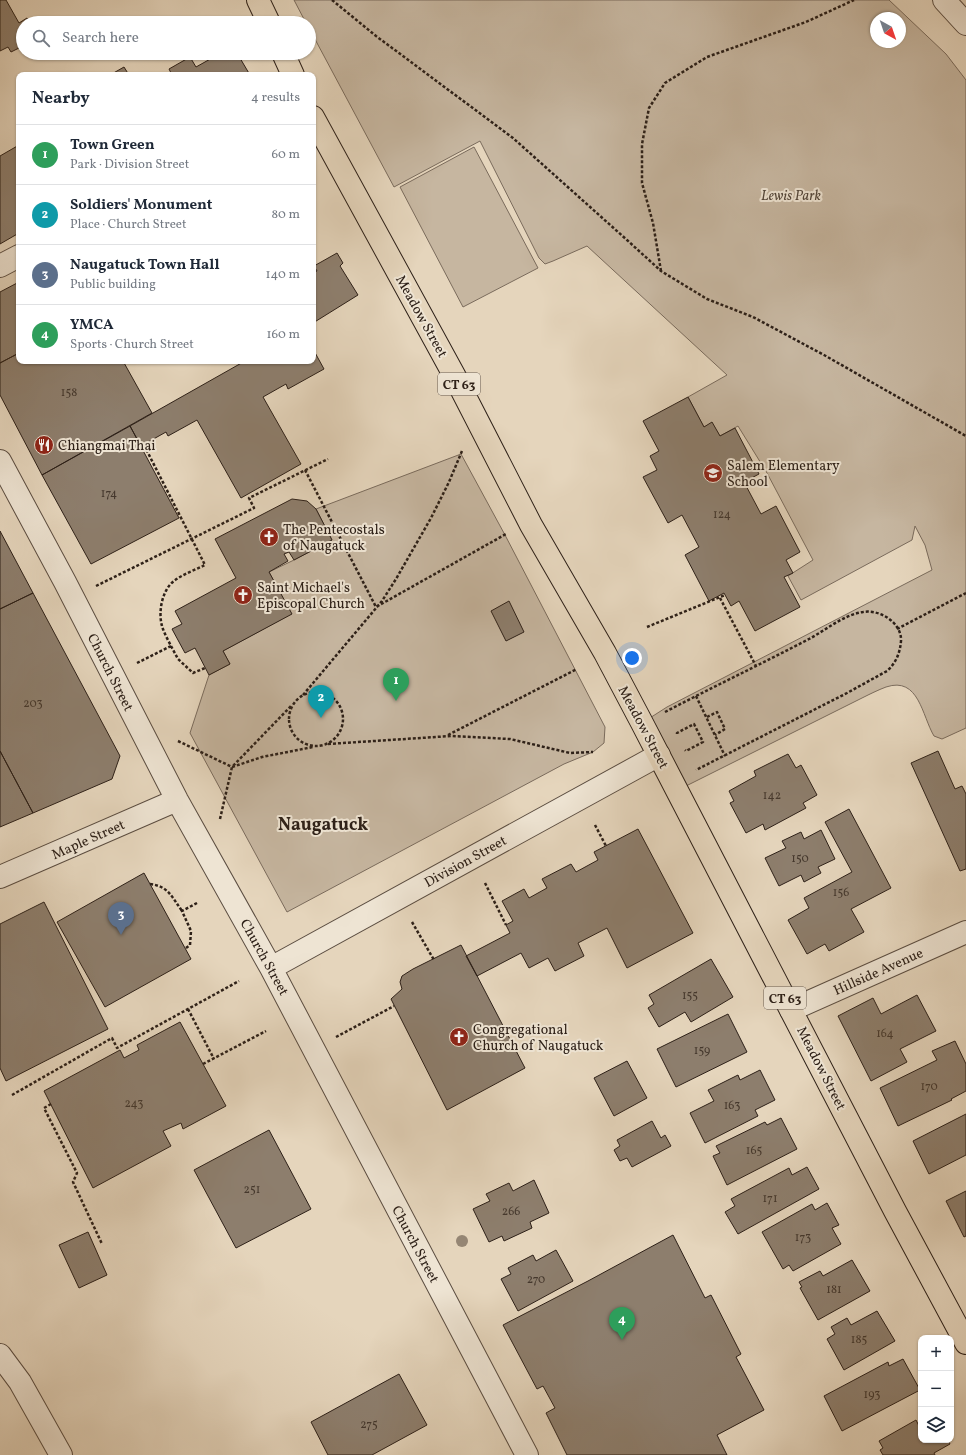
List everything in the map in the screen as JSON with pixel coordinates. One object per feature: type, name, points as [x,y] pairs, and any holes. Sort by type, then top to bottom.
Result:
[{"type":"main road","points":[[258,0],[266,16]]},
{"type":"main road","points":[[286,60],[292,72]]},
{"type":"main road","name":"Meadow Street","points":[[316,122],[454,374],[531,525],[605,653],[791,1010],[960,1317],[966,1343]]},
{"type":"street","points":[[944,0],[966,24]]},
{"type":"street","points":[[0,266],[16,258]]},
{"type":"street","name":"Church Street","points":[[0,461],[177,800],[271,968],[527,1455]]},
{"type":"street","name":"Division Street","points":[[271,968],[659,755]]},
{"type":"street","name":"Maple Street","points":[[0,877],[177,800]]},
{"type":"street","name":"Hillside Avenue","points":[[791,1010],[966,932]]},
{"type":"street","points":[[0,1355],[20,1382],[61,1455]]},
{"type":"path","points":[[332,0],[376,36],[513,138],[661,271],[707,299],[753,317],[824,355],[966,436]]},
{"type":"path","points":[[661,271],[653,223],[642,184],[642,144],[649,108],[665,83],[707,57],[806,22],[854,0]]},
{"type":"path","points":[[146,449],[205,565],[171,584],[164,595],[161,605],[160,615],[162,626],[178,659],[193,673],[205,668]]},
{"type":"path","points":[[303,696],[382,601],[431,518],[449,482],[462,450]]},
{"type":"path","points":[[96,586],[254,508],[249,498],[328,459]]},
{"type":"path","points":[[305,470],[376,607]]},
{"type":"path","points":[[376,607],[506,534]]},
{"type":"path","points":[[897,629],[966,593]]},
{"type":"path","points":[[647,627],[725,595]]},
{"type":"path","points":[[720,598],[756,666]]},
{"type":"path","points":[[665,712],[850,616],[864,612],[880,613],[892,622],[897,629],[901,638],[900,650],[893,666],[887,671],[696,770]]},
{"type":"path","points":[[137,663],[171,646]]},
{"type":"path","points":[[446,736],[577,669]]},
{"type":"path","points":[[220,819],[232,767],[295,702],[311,692],[328,694],[336,699],[341,706],[344,715],[344,723],[341,732],[336,739],[328,744]]},
{"type":"path","points":[[696,696],[725,756]]},
{"type":"path","points":[[295,702],[289,718],[290,727],[294,735],[300,741],[307,745],[316,747]]},
{"type":"path","points":[[707,717],[717,712],[723,724],[725,729],[715,735]]},
{"type":"path","points":[[694,724],[703,742],[686,751],[682,743],[676,733],[694,724]]},
{"type":"path","points":[[178,740],[232,767],[262,757],[287,751],[328,744],[446,736],[510,739],[570,753],[593,752]]},
{"type":"path","points":[[659,755],[682,743]]},
{"type":"path","points":[[595,825],[606,846]]},
{"type":"path","points":[[485,883],[506,924]]},
{"type":"path","points":[[150,884],[168,890],[182,910],[191,931],[190,945],[186,948]]},
{"type":"path","points":[[182,910],[197,903]]},
{"type":"path","points":[[412,922],[434,960]]},
{"type":"path","points":[[12,1094],[112,1038],[117,1048],[239,981]]},
{"type":"path","points":[[334,1038],[394,1006]]},
{"type":"path","points":[[188,1009],[214,1059]]},
{"type":"path","points":[[203,1064],[266,1032]]},
{"type":"path","points":[[51,1104],[44,1108],[77,1173],[74,1182],[102,1244]]},
{"type":"green space","name":"Lewis Park","points":[[294,0],[889,0],[902,12],[870,12],[870,48],[906,48],[906,16],[946,54],[966,80],[966,728],[942,739],[934,736],[913,692],[906,687],[897,685],[886,687],[678,790],[642,723],[667,707],[932,570],[925,545],[915,526],[912,540],[801,600],[788,576],[813,560],[767,473],[738,426],[720,436],[712,423],[704,427],[688,397],[727,375],[587,246],[545,264],[539,258],[480,141],[394,187],[316,41],[316,16],[302,16]]},
{"type":"green space","points":[[474,147],[538,268],[463,307],[400,187]]},
{"type":"green space","points":[[461,454],[605,727],[604,743],[593,752],[564,764],[287,912],[190,733],[209,675],[230,664],[223,651],[291,614],[269,572],[332,540],[316,509]]},
{"type":"building","points":[[0,0],[6,0],[16,18],[16,50],[11,52],[8,47],[0,51]]},
{"type":"building","points":[[185,60],[192,60],[196,67],[208,60],[241,60],[248,72],[170,72],[169,69]]},
{"type":"building","points":[[124,67],[127,72],[115,72]]},
{"type":"building","points":[[16,147],[16,235],[0,244],[0,156]]},
{"type":"building","points":[[337,253],[343,263],[340,266],[358,295],[316,321],[317,271],[316,265]]},
{"type":"building","points":[[16,284],[16,355],[0,363],[0,292]]},
{"type":"building","points":[[316,354],[324,369],[288,389],[286,384],[263,397],[301,464],[241,498],[197,420],[168,436],[166,432],[141,446],[130,426],[240,364],[316,364]]},
{"type":"building","points":[[16,355],[16,364],[125,364],[152,413],[42,475],[0,395],[0,363]]},
{"type":"building","points":[[688,397],[704,427],[712,422],[720,436],[735,428],[759,474],[744,482],[761,514],[776,506],[800,552],[786,560],[793,573],[784,577],[800,607],[755,631],[739,601],[731,606],[724,593],[709,601],[685,555],[699,547],[682,515],[668,523],[643,477],[657,470],[650,456],[659,451],[643,421]]},
{"type":"building","points":[[130,426],[179,518],[91,564],[42,475]]},
{"type":"building","name":"Saint Michael's Episcopal Church","points":[[292,499],[307,501],[316,509],[332,540],[294,560],[289,552],[284,554],[288,561],[269,572],[292,614],[223,651],[230,664],[209,675],[195,648],[185,653],[172,629],[182,624],[175,611],[236,578],[215,539]]},
{"type":"building","points":[[0,531],[33,593],[0,609]]},
{"type":"building","points":[[33,593],[120,756],[112,779],[33,813],[0,751],[0,609]]},
{"type":"building","points":[[509,601],[524,632],[506,641],[491,611]]},
{"type":"building","points":[[0,751],[33,813],[0,827]]},
{"type":"building","points":[[938,751],[955,789],[962,786],[966,794],[966,869],[960,871],[911,763]]},
{"type":"building","points":[[788,754],[796,768],[801,765],[817,795],[803,803],[806,808],[765,830],[763,824],[746,833],[730,803],[734,801],[729,791],[756,776],[754,771]]},
{"type":"building","points":[[849,809],[891,888],[851,909],[864,932],[829,951],[825,944],[807,954],[788,920],[809,908],[804,898],[852,872],[825,822]]},
{"type":"building","points":[[638,829],[693,933],[627,968],[607,928],[578,943],[584,956],[555,971],[548,958],[529,968],[521,953],[477,976],[466,956],[510,933],[506,925],[513,921],[502,901],[524,889],[529,898],[547,888],[542,879],[571,864],[576,872],[598,860],[594,852]]},
{"type":"building","points":[[821,830],[835,859],[818,867],[821,873],[804,882],[801,875],[779,886],[765,858],[786,848],[782,841],[801,832],[804,839]]},
{"type":"building","points":[[144,873],[191,959],[105,1007],[57,922]]},
{"type":"building","points":[[44,902],[108,1029],[6,1081],[0,1068],[0,924]]},
{"type":"building","name":"Congregational Church of Naugatuck","points":[[461,945],[525,1068],[447,1110],[391,999],[402,989],[400,982],[402,976]]},
{"type":"building","points":[[711,959],[733,997],[691,1022],[685,1012],[659,1027],[648,1008],[654,1004],[649,995]]},
{"type":"building","points":[[917,995],[936,1031],[900,1049],[907,1062],[871,1081],[838,1016],[873,998],[881,1014]]},
{"type":"building","points":[[728,1014],[747,1052],[676,1087],[657,1049]]},
{"type":"building","points":[[180,1022],[226,1106],[183,1129],[181,1123],[163,1131],[171,1146],[93,1188],[44,1091],[120,1050],[124,1058],[139,1050],[137,1045]]},
{"type":"building","points":[[955,1041],[966,1064],[966,1091],[951,1099],[952,1100],[898,1126],[880,1088],[937,1060],[932,1051]]},
{"type":"building","points":[[627,1061],[647,1098],[614,1116],[594,1078]]},
{"type":"building","points":[[760,1070],[775,1100],[755,1110],[758,1116],[705,1143],[690,1113],[714,1101],[708,1090],[738,1075],[740,1080]]},
{"type":"building","points":[[966,1114],[966,1155],[929,1174],[913,1141]]},
{"type":"building","points":[[781,1118],[797,1149],[727,1185],[713,1156],[720,1153],[716,1146],[765,1122],[767,1125]]},
{"type":"building","points":[[652,1121],[661,1138],[665,1135],[671,1146],[632,1167],[627,1158],[620,1161],[614,1150],[620,1146],[617,1140]]},
{"type":"building","points":[[269,1130],[311,1209],[236,1248],[194,1170]]},
{"type":"building","points":[[807,1167],[819,1189],[738,1234],[725,1212],[735,1206],[731,1199],[789,1168],[792,1175]]},
{"type":"building","points":[[534,1180],[549,1213],[530,1222],[532,1228],[504,1241],[502,1236],[489,1242],[473,1209],[490,1201],[486,1194],[509,1183],[513,1191]]},
{"type":"building","points":[[966,1191],[966,1236],[964,1237],[946,1201]]},
{"type":"building","points":[[827,1203],[839,1225],[832,1228],[841,1244],[793,1271],[789,1265],[783,1269],[762,1232],[812,1204],[815,1210]]},
{"type":"building","points":[[88,1232],[107,1275],[79,1288],[59,1245]]},
{"type":"building","points":[[673,1235],[705,1298],[711,1295],[741,1354],[736,1357],[764,1410],[717,1435],[727,1455],[567,1455],[546,1413],[555,1408],[543,1386],[537,1389],[503,1325]]},
{"type":"building","points":[[556,1250],[573,1281],[518,1311],[501,1279],[511,1274],[508,1268],[533,1255],[536,1261]]},
{"type":"building","points":[[852,1260],[870,1291],[818,1320],[800,1288],[802,1287],[799,1282],[820,1271],[823,1276]]},
{"type":"building","points":[[877,1311],[895,1341],[844,1370],[827,1339],[835,1334],[831,1327],[847,1318],[851,1325]]},
{"type":"building","points":[[903,1359],[918,1386],[918,1391],[842,1431],[824,1396],[888,1362],[889,1366]]},
{"type":"building","points":[[399,1374],[427,1425],[372,1455],[328,1455],[311,1422]]},
{"type":"building","points":[[916,1420],[918,1424],[918,1443],[950,1444],[934,1453],[935,1455],[883,1455],[880,1450],[883,1448],[879,1441]]},
{"type":"place","name":"Chiangmai Thai","points":[[44,445]]},
{"type":"place","name":"Salem Elementary School","points":[[713,473]]},
{"type":"place","name":"The Pentecostals of Naugatuck","points":[[269,537]]},
{"type":"place","name":"Saint Michael's Episcopal Church","points":[[243,595]]},
{"type":"place","name":"Town Green","points":[[396,701]]},
{"type":"place","name":"Soldiers' Monument","points":[[321,718]]},
{"type":"place","name":"Naugatuck Town Hall","points":[[121,935]]},
{"type":"place","name":"Congregational Church of Naugatuck","points":[[459,1037]]},
{"type":"place","name":"YMCA","points":[[622,1340]]},
{"type":"district","name":"Naugatuck","points":[[323,824]]}]
